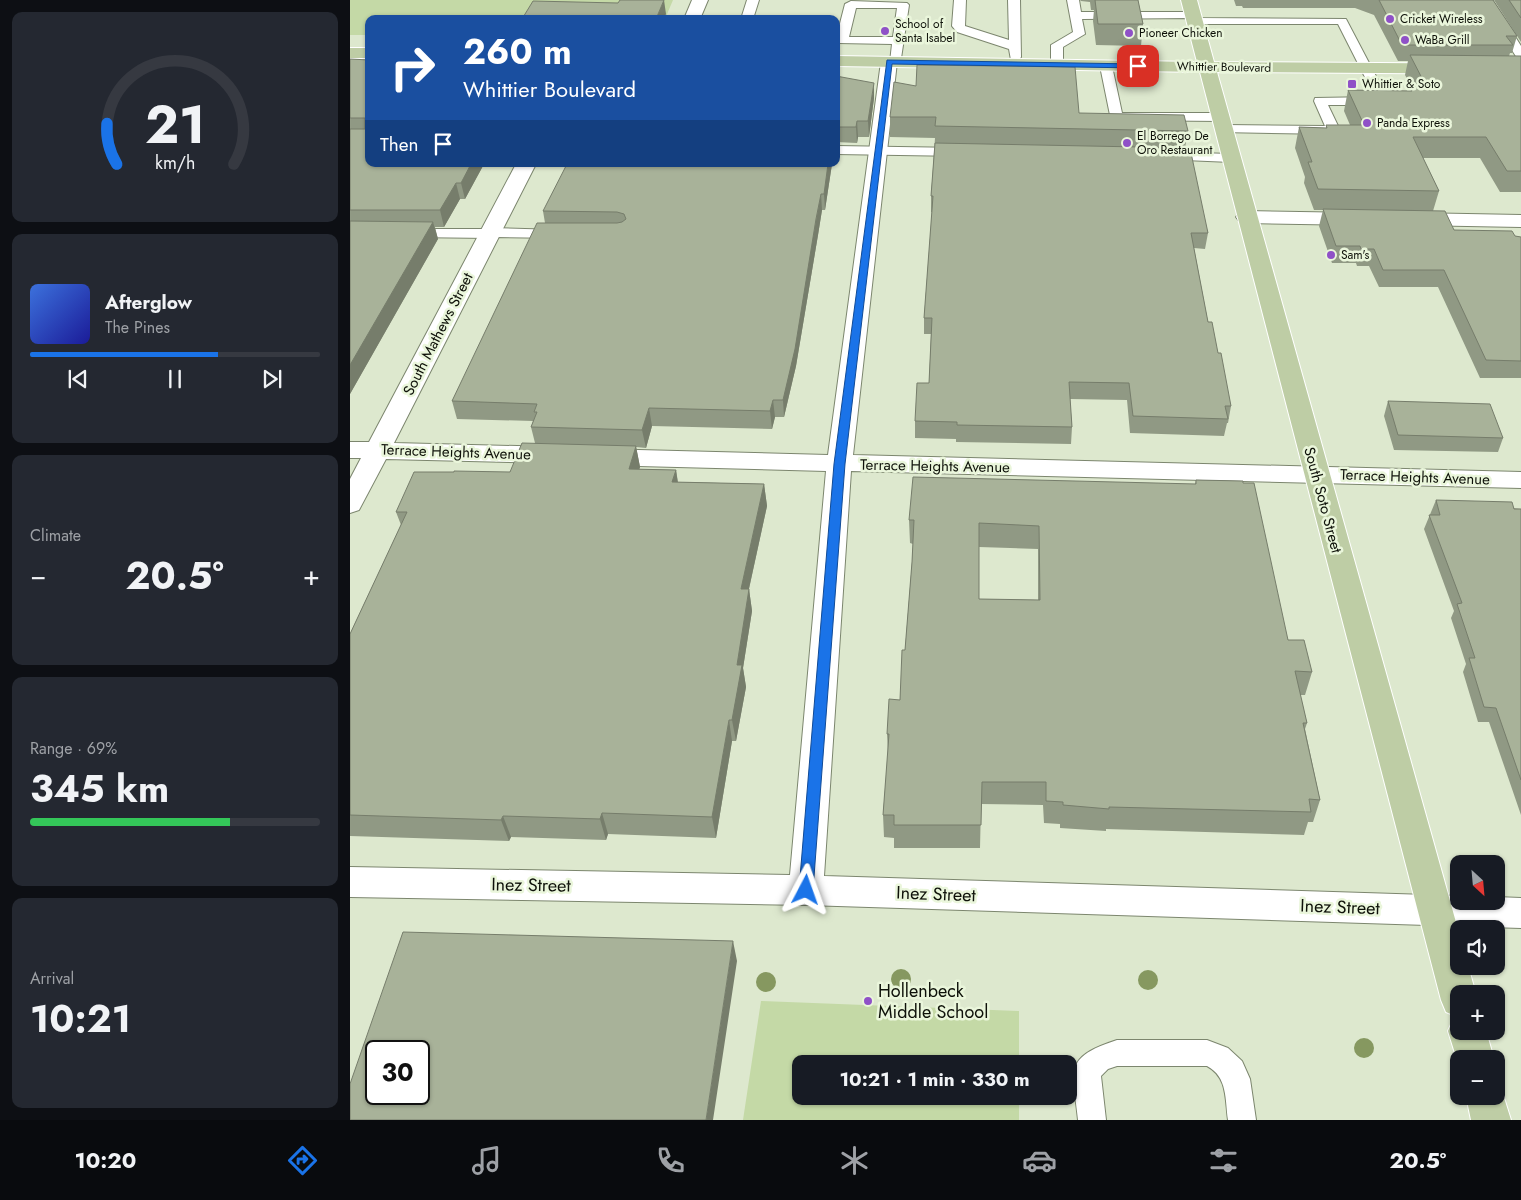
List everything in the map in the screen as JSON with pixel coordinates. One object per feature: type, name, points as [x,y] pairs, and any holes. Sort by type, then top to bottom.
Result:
[{"type":"main road","name":"South Soto Street","points":[[1192,12],[1455,985]]},
{"type":"main road","points":[[350,53],[365,53]]},
{"type":"main road","name":"Whittier Boulevard","points":[[840,61],[894,55],[1016,64],[1057,65],[1521,69]]},
{"type":"main road","points":[[1488,1105],[1492,1120]]},
{"type":"street","points":[[694,15],[700,0]]},
{"type":"street","points":[[806,890],[839,464],[878,151],[894,55]]},
{"type":"street","name":"South Mathews Street","points":[[350,504],[524,167]]},
{"type":"street","points":[[1246,217],[1521,221]]},
{"type":"street","name":"Terrace Heights Avenue","points":[[350,450],[1521,480]]},
{"type":"street","name":"Inez Street","points":[[350,882],[806,890],[1521,913]]},
{"type":"lane","points":[[748,15],[753,0]]},
{"type":"lane","points":[[960,0],[958,26],[961,29],[1015,47]]},
{"type":"lane","points":[[1014,0],[1016,64]]},
{"type":"lane","points":[[1057,65],[1057,45],[1080,34],[1073,0]]},
{"type":"lane","points":[[1486,0],[1521,55]]},
{"type":"lane","points":[[851,4],[903,5],[894,55],[842,40],[851,4]]},
{"type":"lane","points":[[1076,16],[1192,12],[1342,21],[1383,101],[1320,101],[1333,130],[1116,117],[1106,66]]},
{"type":"lane","points":[[840,150],[976,152]]},
{"type":"lane","points":[[1153,156],[1231,158]]},
{"type":"lane","points":[[390,232],[573,234]]},
{"type":"lane","points":[[1092,1120],[1086,1071],[1099,1058],[1116,1053],[1207,1053],[1220,1056],[1232,1068],[1237,1084],[1242,1120]]},
{"type":"green space","points":[[350,0],[673,0],[667,15],[365,15],[365,35],[350,35]]},
{"type":"green space","points":[[761,1001],[1019,1011],[1019,1055],[792,1055],[792,1105],[1019,1105],[1019,1120],[743,1120]]},
{"type":"building","points":[[620,0],[664,0],[658,15],[524,15],[533,1],[618,3]]},
{"type":"building","points":[[1095,0],[1138,0],[1143,24],[1098,24]]},
{"type":"building","points":[[1379,0],[1493,0],[1517,36],[1506,36],[1513,45],[1402,45]]},
{"type":"building","points":[[1509,0],[1521,0],[1521,18]]},
{"type":"building","points":[[1410,55],[1521,56],[1521,171],[1507,171],[1486,137],[1413,137],[1439,191],[1318,189],[1308,162],[1312,162],[1299,127],[1327,128],[1326,125],[1364,125],[1348,90],[1412,91],[1409,86],[1416,87],[1414,84],[1425,84]]},
{"type":"building","points":[[350,59],[365,60],[365,118],[350,118]]},
{"type":"building","points":[[917,65],[1075,67],[1079,113],[1184,115],[1188,131],[935,126],[936,117],[890,117],[894,82],[916,86]]},
{"type":"building","points":[[840,77],[874,83],[868,121],[857,121],[856,127],[840,127]]},
{"type":"building","points":[[350,129],[365,129],[365,167],[469,167],[461,183],[456,183],[440,210],[350,210]]},
{"type":"building","points":[[935,143],[1190,148],[1208,233],[1191,233],[1208,322],[1212,322],[1218,353],[1221,353],[1231,406],[1225,406],[1228,419],[1133,416],[1129,383],[1069,382],[1072,427],[957,425],[957,422],[915,421],[917,383],[929,383],[932,318],[924,318]]},
{"type":"building","points":[[565,167],[828,167],[824,194],[821,194],[816,219],[795,349],[783,400],[773,400],[770,411],[649,408],[642,430],[531,427],[537,412],[534,412],[537,404],[452,401],[537,223],[617,223],[626,219],[624,214],[617,212],[543,211]]},
{"type":"building","points":[[1323,209],[1445,211],[1454,230],[1512,231],[1515,236],[1521,237],[1521,361],[1486,360],[1444,270],[1383,270],[1374,249],[1361,249],[1360,246],[1336,246]]},
{"type":"building","points":[[350,221],[433,222],[350,365]]},
{"type":"building","points":[[1388,401],[1490,404],[1503,438],[1398,435]]},
{"type":"building","points":[[522,443],[636,446],[629,469],[676,470],[672,482],[764,484],[741,589],[749,589],[737,665],[742,665],[732,720],[729,720],[712,817],[602,813],[600,819],[503,816],[501,820],[350,815],[350,634],[407,512],[396,512],[414,472],[510,472]]},
{"type":"building","points":[[913,477],[1196,484],[1196,480],[1254,483],[1288,640],[1304,640],[1312,672],[1295,671],[1307,723],[1303,723],[1320,800],[1309,799],[1311,812],[1109,807],[1109,809],[1063,805],[1063,802],[1046,801],[1046,782],[982,782],[981,825],[894,825],[894,815],[883,815],[889,734],[887,734],[889,699],[900,700],[902,650],[905,650],[914,520],[909,520]],"holes":[[[979,523],[1039,526],[1040,600],[979,599]]]},
{"type":"building","points":[[1436,500],[1512,502],[1514,509],[1521,509],[1521,780],[1496,708],[1484,707],[1469,658],[1475,658],[1457,604],[1462,603],[1429,515],[1440,515]]},
{"type":"building","points":[[403,932],[733,941],[706,1120],[350,1120],[350,1084],[365,1041],[365,1105],[430,1105],[430,1040],[365,1040]]},
{"type":"place","name":"Cricket Wireless","points":[[1390,19]]},
{"type":"place","name":"School of Santa Isabel","points":[[885,31]]},
{"type":"place","name":"Pioneer Chicken","points":[[1129,33]]},
{"type":"place","name":"WaBa Grill","points":[[1405,40]]},
{"type":"place","name":"Whittier & Soto","points":[[1352,84]]},
{"type":"place","name":"Panda Express","points":[[1367,123]]},
{"type":"place","name":"El Borrego De Oro Restaurant","points":[[1127,143]]},
{"type":"place","name":"Sam's","points":[[1331,255]]},
{"type":"place","name":"Hollenbeck Middle School","points":[[868,1001]]},
{"type":"route","points":[[806,890],[839,464],[889,62],[1138,66]]}]
